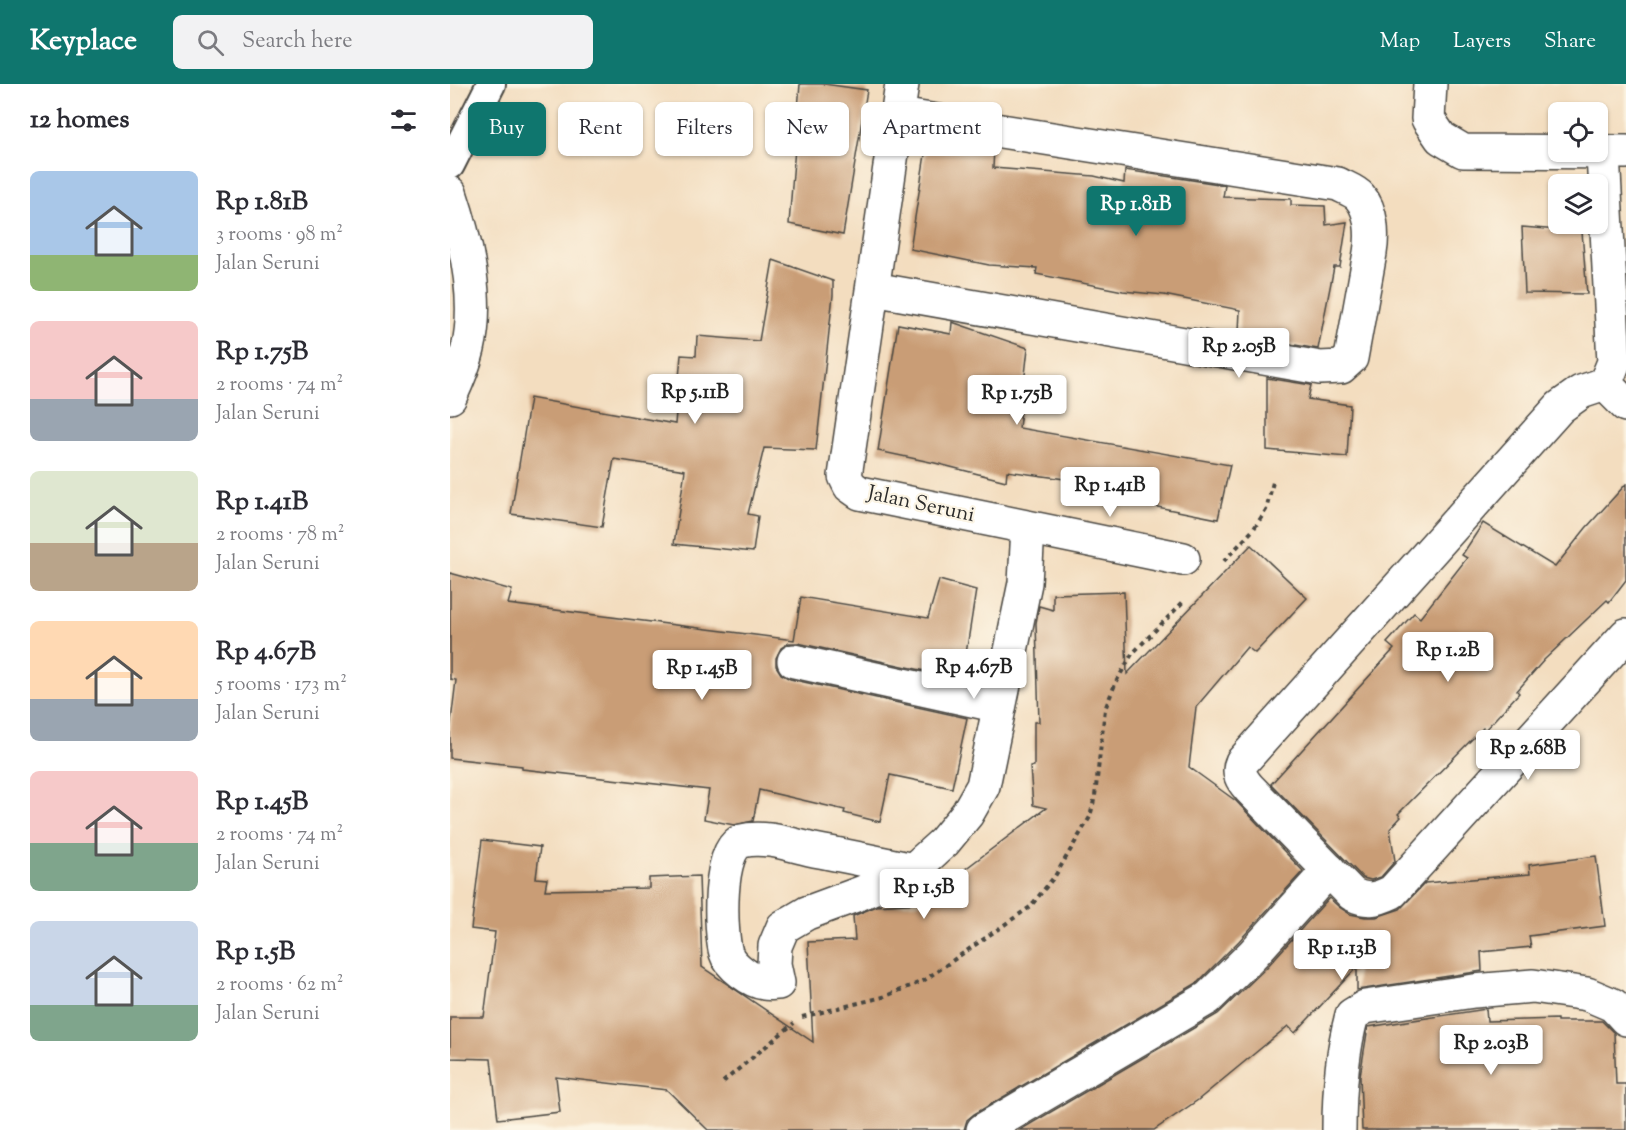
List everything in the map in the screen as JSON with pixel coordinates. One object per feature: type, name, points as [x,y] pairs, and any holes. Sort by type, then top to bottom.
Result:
[{"type":"street","points":[[1430,84],[1428,119],[1441,138],[1463,151],[1614,153],[1615,394],[1581,392],[1560,407],[1242,762],[1239,770],[1240,776],[1352,894],[1377,899],[1392,892],[1626,635]]},
{"type":"street","points":[[873,290],[1320,368],[1341,367],[1351,358],[1373,236],[1367,208],[1359,196],[1338,184],[901,100]]},
{"type":"street","name":"Jalan Seruni","points":[[901,100],[845,476],[850,486],[860,493],[1183,559]]},
{"type":"street","points":[[450,193],[467,262],[472,318],[468,349],[450,398]]},
{"type":"street","points":[[913,870],[772,841],[742,841],[735,845],[728,854],[724,868],[723,921],[726,955],[750,978],[764,983],[778,983],[774,964],[775,946],[783,927],[807,913],[913,870],[944,842],[967,814],[983,786],[1025,583],[1028,528]]},
{"type":"street","points":[[794,662],[999,706]]},
{"type":"street","points":[[983,1130],[1208,998],[1253,954],[1329,870]]},
{"type":"street","points":[[1339,1130],[1339,1094],[1349,1027],[1352,1015],[1365,1007],[1474,990],[1533,986],[1587,994],[1613,1005],[1626,1019]]},
{"type":"lane","points":[[450,165],[491,84]]},
{"type":"path","points":[[1222,563],[1253,530],[1266,510],[1273,483]]},
{"type":"path","points":[[723,1082],[800,1017],[883,997],[923,981],[1030,907],[1055,876],[1090,817],[1095,796],[1105,709],[1116,682],[1132,654],[1193,592]]},
{"type":"building","points":[[800,84],[824,84],[867,90],[865,102],[861,102],[861,126],[843,235],[789,224],[794,156],[849,156],[849,102],[799,102]]},
{"type":"building","points":[[925,156],[994,156],[993,168],[1094,176],[1124,183],[1125,170],[1225,185],[1223,197],[1291,199],[1291,205],[1325,206],[1326,225],[1347,222],[1340,267],[1334,267],[1318,349],[1267,340],[1267,333],[1239,332],[1240,310],[1036,274],[1037,268],[989,265],[910,249]]},
{"type":"building","points":[[1522,227],[1548,229],[1548,234],[1582,234],[1587,294],[1525,293]]},
{"type":"building","points":[[773,260],[833,281],[833,295],[816,450],[764,448],[748,514],[758,516],[753,552],[674,544],[685,470],[614,459],[602,527],[511,514],[530,398],[675,424],[681,355],[696,356],[697,336],[759,341]]},
{"type":"building","points":[[952,322],[1028,348],[1019,428],[1230,465],[1218,519],[1142,504],[1143,499],[1105,494],[1107,485],[1007,471],[1006,481],[878,451],[898,324],[951,334]]},
{"type":"building","points":[[1267,378],[1311,385],[1308,399],[1350,405],[1347,457],[1267,450]]},
{"type":"building","points":[[1626,484],[1626,580],[1609,602],[1607,600],[1544,660],[1517,691],[1519,693],[1485,730],[1483,728],[1398,814],[1401,817],[1390,829],[1395,861],[1381,877],[1371,880],[1363,878],[1271,784],[1394,649],[1387,643],[1414,613],[1420,618],[1467,558],[1462,555],[1483,523],[1555,567]]},
{"type":"building","points":[[1251,545],[1307,598],[1255,653],[1247,647],[1196,707],[1189,767],[1236,801],[1303,871],[1197,983],[974,1114],[967,1120],[964,1130],[708,1130],[667,1090],[556,1077],[560,1112],[498,1119],[491,1059],[450,1058],[450,1017],[484,1017],[495,932],[471,929],[482,840],[540,847],[536,878],[547,879],[545,890],[649,888],[649,878],[699,876],[702,967],[813,1042],[808,942],[855,940],[853,916],[877,906],[920,903],[1046,808],[1033,805],[1030,767],[1034,766],[1034,722],[1039,722],[1036,623],[1039,606],[1053,610],[1053,594],[1124,592],[1127,674]]},
{"type":"building","points":[[450,573],[512,590],[508,604],[794,640],[801,597],[928,618],[939,580],[976,590],[962,679],[798,643],[789,643],[781,648],[776,658],[776,666],[781,674],[790,679],[967,718],[952,788],[890,775],[880,822],[844,813],[845,810],[759,790],[753,821],[734,825],[704,819],[709,790],[522,769],[522,766],[450,758],[450,730],[456,680],[450,679]]},
{"type":"building","points":[[1596,856],[1605,926],[1529,936],[1531,947],[1481,952],[1482,971],[1357,990],[1357,967],[1295,1033],[1288,1026],[1198,1100],[1154,1130],[1020,1130],[1218,1014],[1267,967],[1329,898],[1350,914],[1376,917],[1400,909],[1425,883],[1530,874],[1529,865]]},
{"type":"building","points":[[1486,1009],[1487,1021],[1557,1019],[1557,1021],[1602,1021],[1614,1033],[1616,1084],[1626,1084],[1626,1130],[1362,1130],[1360,1076],[1368,1027]]}]
